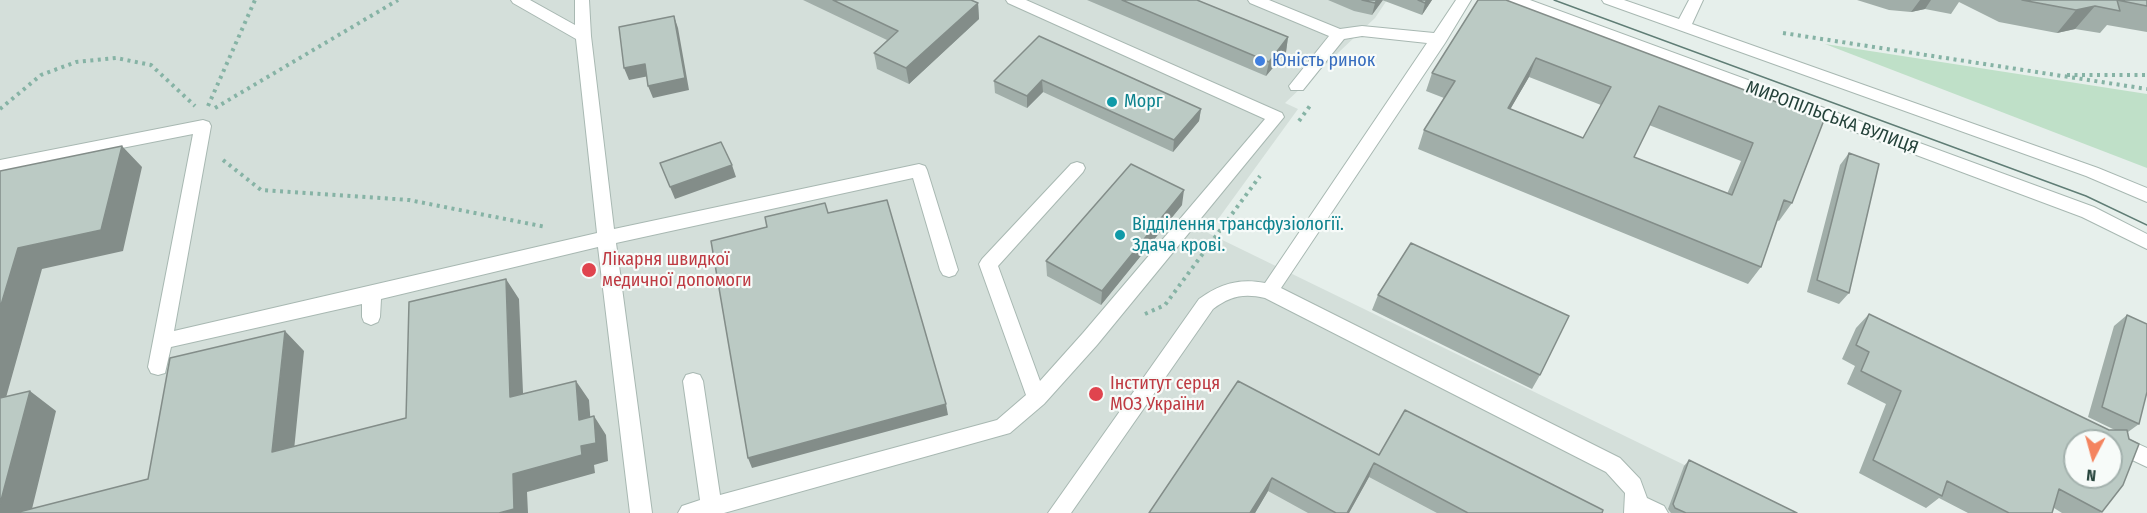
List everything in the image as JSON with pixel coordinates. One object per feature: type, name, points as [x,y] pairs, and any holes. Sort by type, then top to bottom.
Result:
[{"type":"street","points":[[518,0],[583,36]]},
{"type":"street","points":[[582,0],[583,36],[606,238],[641,513]]},
{"type":"street","points":[[690,513],[1003,427],[1037,398],[1090,339],[1276,117],[1013,0]]},
{"type":"street","points":[[1255,0],[1339,34],[1362,31],[1440,39]]},
{"type":"street","points":[[1269,291],[1464,0]]},
{"type":"street","name":"МИРОПІЛЬСЬКА ВУЛИЦЯ","points":[[1515,0],[2078,208],[2147,242]]},
{"type":"street","name":"МИРОПІЛЬСЬКА ВУЛИЦЯ","points":[[1609,0],[2092,172],[2147,195]]},
{"type":"street","points":[[1683,27],[1696,0]]},
{"type":"street","points":[[1297,86],[1339,34]]},
{"type":"street","points":[[0,166],[204,120],[158,367]]},
{"type":"street","points":[[1037,398],[988,264],[1077,168]]},
{"type":"street","points":[[163,341],[606,238],[919,170],[949,270]]},
{"type":"street","points":[[1059,513],[1206,304],[1221,292],[1248,286],[1269,291],[1612,465],[1634,487],[1643,510]]},
{"type":"street","points":[[371,317],[372,294]]},
{"type":"street","points":[[693,381],[711,507]]},
{"type":"street","points":[[2123,446],[2147,458]]},
{"type":"path","points":[[204,120],[255,0]]},
{"type":"path","points":[[204,120],[398,0]]},
{"type":"path","points":[[1783,33],[2147,89]]},
{"type":"path","points":[[0,109],[41,75],[76,62],[116,58],[151,65],[204,120]]},
{"type":"path","points":[[2053,75],[2147,75]]},
{"type":"path","points":[[223,153],[224,164],[261,190],[410,200],[548,227]]},
{"type":"shaded area","name":"Лікарня швидкої медичної допомоги","points":[[0,0],[1387,0],[1375,18],[1285,103],[1298,109],[1208,233],[1783,513],[0,513]]},
{"type":"green space","points":[[1825,44],[2147,94],[2147,168]]},
{"type":"building","points":[[833,0],[971,0],[978,3],[906,68],[874,53],[898,31]]},
{"type":"building","points":[[1122,0],[1197,0],[1288,37],[1269,62]]},
{"type":"building","points":[[1478,0],[1506,0],[1824,120],[1792,203],[1784,200],[1761,267],[1424,130],[1455,81],[1432,73]],"holes":[[[1536,58],[1611,87],[1583,138],[1508,108]],[[1659,106],[1753,143],[1732,195],[1634,157]]]},
{"type":"building","points":[[2022,0],[2117,0],[2120,11],[2095,6],[2076,10]]},
{"type":"building","points":[[2117,0],[2147,0],[2147,6]]},
{"type":"building","points":[[674,16],[685,78],[648,86],[645,64],[624,68],[619,27]]},
{"type":"building","name":"Морг","points":[[1039,36],[1201,109],[1174,140],[1042,80],[1027,96],[994,81]]},
{"type":"building","points":[[721,142],[732,165],[670,187],[660,163]]},
{"type":"building","points":[[122,146],[101,230],[18,248],[0,308],[0,171]]},
{"type":"building","points":[[1849,153],[1879,164],[1849,293],[1817,280]]},
{"type":"building","name":"Відділення трансфузіології. Здача крові.","points":[[1131,164],[1184,190],[1102,291],[1046,261]]},
{"type":"building","points":[[887,200],[946,404],[748,458],[711,241],[767,227],[765,217],[825,203],[828,213]]},
{"type":"building","points":[[1411,243],[1569,316],[1540,375],[1378,295]]},
{"type":"building","points":[[506,279],[510,397],[576,381],[579,420],[594,416],[596,443],[581,446],[582,455],[513,474],[514,509],[499,513],[15,513],[148,479],[170,358],[285,331],[272,452],[406,418],[409,302]]},
{"type":"building","points":[[1869,314],[2107,429],[2063,429],[2063,489],[2120,489],[2102,512],[2059,489],[2052,513],[2009,513],[1947,481],[1942,496],[1873,460],[1901,391],[1861,371],[1869,352],[1856,345]]},
{"type":"building","points":[[2127,315],[2147,324],[2147,392],[2139,424],[2102,407]]},
{"type":"building","points":[[1238,381],[1379,455],[1405,410],[1603,510],[1602,513],[1468,513],[1374,463],[1347,513],[1336,513],[1272,478],[1250,513],[1149,513]]},
{"type":"building","points":[[30,391],[0,504],[0,398]]},
{"type":"building","points":[[2123,430],[2127,430],[2129,439],[2139,444],[2123,485]]},
{"type":"building","points":[[1689,460],[1797,513],[1686,513],[1675,508],[1673,504]]},
{"type":"tram line","points":[[1554,0],[2086,196],[2147,225]]},
{"type":"place","name":"Юність ринок","points":[[1260,61]]},
{"type":"place","name":"Морг","points":[[1112,102]]},
{"type":"place","name":"Відділення трансфузіології. Здача крові.","points":[[1120,235]]},
{"type":"place","name":"Лікарня швидкої медичної допомоги","points":[[589,270]]},
{"type":"place","name":"Інститут серця МОЗ України","points":[[1096,394]]}]
